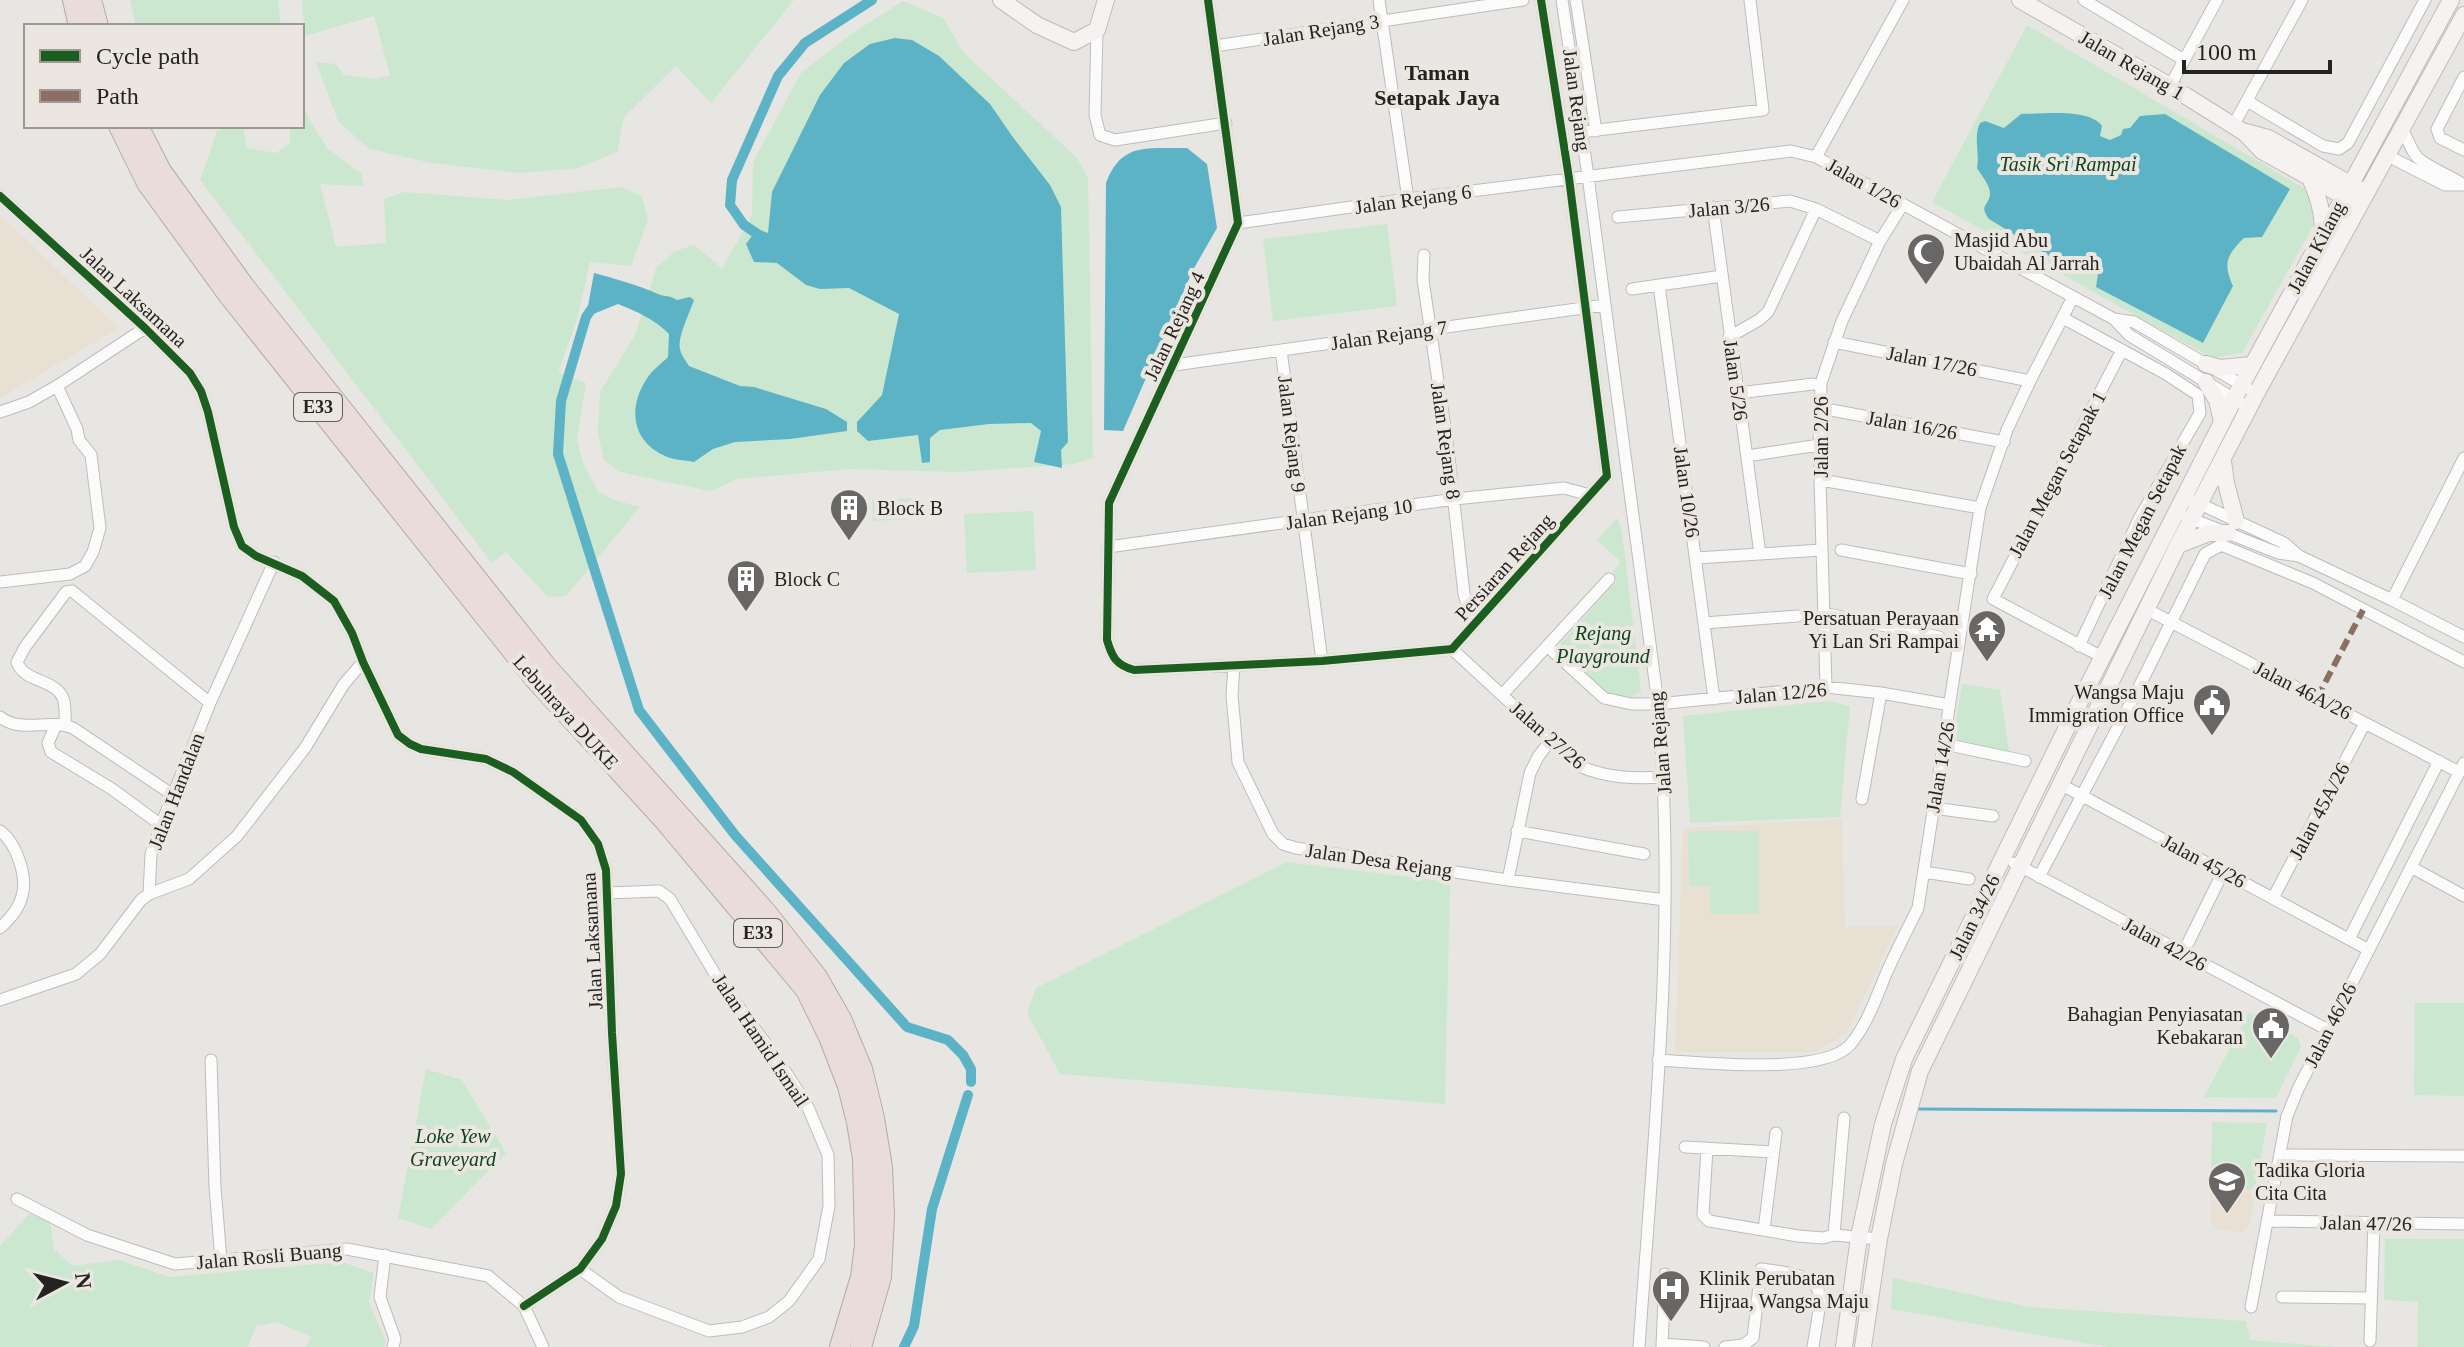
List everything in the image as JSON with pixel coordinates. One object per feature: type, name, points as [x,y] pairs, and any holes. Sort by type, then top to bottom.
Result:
[{"type":"highway","points":[[73,0],[79,24]]},
{"type":"highway","points":[[91,0],[97,24]]},
{"type":"highway","name":"Lebuhraya DUKE","points":[[120,128],[147,183],[230,297],[540,672],[766,912],[823,988],[841,1019],[862,1069],[882,1167],[884,1215],[840,1347]]},
{"type":"highway","name":"Lebuhraya DUKE","points":[[139,128],[161,171],[244,286],[540,672]]},
{"type":"highway","name":"Lebuhraya DUKE","points":[[861,1347],[881,1277],[874,1250]]},
{"type":"highway","points":[[869,1347],[881,1277]]},
{"type":"main road","points":[[1001,0],[1037,25],[1074,42],[1097,30],[1106,0]]},
{"type":"main road","name":"Jalan Rejang 1","points":[[2020,0],[2170,86],[2238,129],[2262,151],[2316,173],[2364,200]]},
{"type":"main road","name":"Jalan Kilang","points":[[2177,512],[2237,392],[2448,1]]},
{"type":"main road","name":"Jalan Kilang","points":[[2193,520],[2253,401],[2464,15]]},
{"type":"main road","points":[[2322,236],[2323,218],[2316,173],[2349,167],[2367,153]]},
{"type":"main road","points":[[2206,364],[2220,368],[2252,365]]},
{"type":"main road","points":[[2202,388],[2217,400],[2222,422]]},
{"type":"main road","points":[[2178,545],[2232,527],[2223,460]]},
{"type":"main road","name":"Jalan 34/26","points":[[1844,1347],[1859,1237],[1883,1124],[1904,1059],[2177,512]]},
{"type":"main road","name":"Jalan 34/26","points":[[1863,1347],[1894,1164],[1920,1071],[2146,609],[2193,520]]},
{"type":"street","points":[[1208,0],[1238,223]]},
{"type":"street","points":[[1379,0],[1408,199]]},
{"type":"street","name":"Jalan Rejang 3","points":[[1215,46],[1523,0]]},
{"type":"street","name":"Persiaran Rejang","points":[[1114,660],[1134,670],[1322,661],[1452,649],[1607,476],[1569,178],[1541,0]]},
{"type":"street","name":"Jalan Rejang","points":[[1562,0],[1658,704],[1663,777],[1665,900],[1639,1347]]},
{"type":"street","points":[[1576,0],[1596,131]]},
{"type":"street","points":[[1581,132],[1763,110],[1750,0]]},
{"type":"street","points":[[1816,157],[1903,0]]},
{"type":"street","points":[[2084,0],[2102,4],[2181,65]]},
{"type":"street","points":[[2170,86],[2217,0]]},
{"type":"street","points":[[2238,129],[2247,101],[2302,0]]},
{"type":"street","points":[[2247,101],[2323,146],[2339,149],[2348,143],[2425,0]]},
{"type":"street","points":[[1097,30],[1095,115],[1100,135],[1115,140],[1226,123]]},
{"type":"street","points":[[1074,42],[1097,55]]},
{"type":"street","points":[[2464,77],[2437,129],[2440,138],[2464,150]]},
{"type":"street","points":[[2402,129],[2419,160],[2464,185]]},
{"type":"street","name":"Jalan 1/26","points":[[1588,176],[1791,151],[1816,157],[2114,319],[2129,335],[2202,388],[2237,392]]},
{"type":"street","points":[[2388,156],[2445,185],[2464,185]]},
{"type":"street","name":"Jalan Rejang 6","points":[[1238,223],[1588,176]]},
{"type":"street","name":"Jalan Laksamana","points":[[0,196],[190,373],[201,391],[208,412],[234,527],[242,546],[256,556],[302,576],[334,601],[352,633],[398,735],[421,749],[486,759],[513,772],[581,820],[598,844],[603,857],[607,893],[621,1174],[616,1206],[602,1239],[580,1269],[524,1306]]},
{"type":"street","name":"Jalan 3/26","points":[[1618,217],[1790,201],[1816,209],[1880,241]]},
{"type":"street","name":"Jalan 2/26","points":[[1826,687],[1819,445],[1821,383],[1834,342],[1880,241],[1903,204]]},
{"type":"street","name":"Jalan 5/26","points":[[1713,207],[1760,554]]},
{"type":"street","points":[[1729,337],[1768,312],[1816,209]]},
{"type":"street","name":"Jalan Rejang 4","points":[[1114,660],[1107,640],[1108,511],[1111,496],[1238,223]]},
{"type":"street","name":"Jalan Rejang 8","points":[[1424,255],[1423,280],[1455,499],[1464,594],[1473,626]]},
{"type":"street","points":[[1632,289],[1722,276]]},
{"type":"street","name":"Jalan 10/26","points":[[1659,285],[1714,699]]},
{"type":"street","name":"Jalan 14/26","points":[[1658,1060],[1777,1065],[1811,1062],[1840,1053],[1869,1014],[1918,908],[1980,508],[2007,430],[2073,297]]},
{"type":"street","name":"Jalan Rejang 7","points":[[1174,365],[1605,305]]},
{"type":"street","points":[[2063,318],[2202,388]]},
{"type":"street","name":"Jalan 1/26","points":[[2114,319],[2134,322],[2206,364],[2237,392],[2253,401]]},
{"type":"street","points":[[0,412],[29,402],[57,386],[145,328]]},
{"type":"street","name":"Jalan 17/26","points":[[1834,342],[2030,381]]},
{"type":"street","name":"Jalan Rejang 9","points":[[1281,350],[1322,661]]},
{"type":"street","name":"Jalan Megan Setapak 1","points":[[2079,646],[1993,599],[2122,350]]},
{"type":"street","points":[[1738,393],[1813,384]]},
{"type":"street","points":[[0,582],[70,574],[85,566],[100,528],[91,455],[79,440],[57,386]]},
{"type":"street","name":"Jalan Megan Setapak","points":[[2079,646],[2139,519],[2200,413],[2202,388]]},
{"type":"street","name":"Jalan 16/26","points":[[1820,408],[2004,442]]},
{"type":"street","points":[[1747,456],[1819,445]]},
{"type":"street","points":[[2392,600],[2464,458]]},
{"type":"street","points":[[1821,480],[1980,508]]},
{"type":"street","name":"Jalan Rejang 10","points":[[1125,545],[1455,499],[1564,488],[1590,495]]},
{"type":"street","points":[[2185,497],[2201,504],[2232,527]]},
{"type":"street","points":[[2177,512],[2193,520],[2232,527],[2284,543],[2296,556],[2464,637]]},
{"type":"street","points":[[1108,529],[1125,545]]},
{"type":"street","points":[[1108,551],[1125,545]]},
{"type":"street","points":[[2039,877],[2205,554],[2221,545],[2313,583],[2464,662]]},
{"type":"street","points":[[1696,558],[1822,550]]},
{"type":"street","points":[[1841,550],[1971,574]]},
{"type":"street","points":[[2288,574],[2296,556]]},
{"type":"street","name":"Jalan Handalan","points":[[149,894],[151,854],[161,825],[210,703],[274,562]]},
{"type":"street","points":[[1502,695],[1609,579]]},
{"type":"street","points":[[161,825],[112,789],[51,752],[48,743],[61,725],[64,701],[59,692],[24,674],[17,662],[66,592],[72,591],[210,703]]},
{"type":"street","name":"Jalan 46A/26","points":[[2146,609],[2439,761],[2462,767]]},
{"type":"street","points":[[1823,613],[1939,637]]},
{"type":"street","points":[[1704,623],[1798,616]]},
{"type":"street","name":"Jalan 12/26","points":[[1547,646],[1604,698],[1631,704],[1826,687],[1950,705]]},
{"type":"street","points":[[2079,646],[2102,657]]},
{"type":"street","name":"Jalan 27/26","points":[[1452,649],[1579,766],[1628,779],[1663,777]]},
{"type":"street","points":[[0,1000],[76,974],[100,954],[141,900],[189,879],[237,836],[305,748],[344,684],[363,662]]},
{"type":"street","name":"Jalan Desa Rejang","points":[[1234,666],[1232,695],[1238,762],[1273,834],[1283,844],[1508,880],[1665,900]]},
{"type":"street","points":[[1862,799],[1881,693]]},
{"type":"street","points":[[0,717],[14,726],[61,725],[173,795]]},
{"type":"street","name":"Jalan 45A/26","points":[[2273,898],[2365,723]]},
{"type":"street","points":[[1508,880],[1530,773],[1550,741]]},
{"type":"street","points":[[1944,744],[2025,761]]},
{"type":"street","points":[[2349,939],[2439,761]]},
{"type":"street","name":"Jalan 46/26","points":[[2251,1307],[2287,1116],[2462,767]]},
{"type":"street","name":"Jalan 45/26","points":[[2060,784],[2369,950]]},
{"type":"street","points":[[1933,808],[1993,816]]},
{"type":"street","points":[[0,831],[16,853],[23,875],[23,895],[11,918],[0,928]]},
{"type":"street","points":[[1517,831],[1644,854]]},
{"type":"street","name":"Jalan 42/26","points":[[2003,857],[2328,1030]]},
{"type":"street","points":[[2411,867],[2464,896]]},
{"type":"street","points":[[1924,872],[1969,879]]},
{"type":"street","points":[[2183,953],[2223,872]]},
{"type":"street","name":"Jalan Hamid Ismail","points":[[580,1269],[619,1297],[704,1330],[742,1327],[769,1317],[789,1301],[819,1259],[829,1206],[828,1155],[807,1105],[718,979],[670,899],[659,891],[607,893]]},
{"type":"street","points":[[211,1060],[221,1260]]},
{"type":"street","points":[[1834,1235],[1844,1118]]},
{"type":"street","points":[[1764,1230],[1776,1133]]},
{"type":"street","points":[[1685,1147],[1773,1152]]},
{"type":"street","points":[[1707,1148],[1703,1215],[1709,1221],[1823,1238],[1834,1235],[1879,1239]]},
{"type":"street","points":[[2289,1155],[2464,1156]]},
{"type":"street","name":"Jalan Rosli Buang","points":[[17,1199],[87,1235],[175,1264],[347,1249],[488,1276],[524,1306],[543,1347]]},
{"type":"street","name":"Jalan 47/26","points":[[2267,1221],[2464,1224]]},
{"type":"street","points":[[2370,1341],[2374,1223]]},
{"type":"street","points":[[385,1255],[380,1297],[395,1339],[393,1347]]},
{"type":"street","points":[[1725,1347],[1743,1345],[1753,1338],[1761,1269],[1802,1276],[1816,1285],[1821,1295],[1813,1347]]},
{"type":"street","points":[[1665,1274],[1662,1346],[1704,1347]]},
{"type":"street","points":[[2282,1297],[2371,1298]]},
{"type":"shaded area","points":[[0,215],[119,328],[0,398]]},
{"type":"shaded area","points":[[1842,819],[1845,927],[1898,926],[1846,1034],[1815,1052],[1675,1052],[1683,828]]},
{"type":"shaded area","points":[[2211,1189],[2255,1190],[2249,1228],[2241,1233],[2217,1229],[2210,1221]]},
{"type":"green space","points":[[130,0],[278,0],[281,24],[136,24]]},
{"type":"green space","points":[[302,0],[794,0],[711,103],[676,66],[624,117],[617,152],[579,168],[520,173],[432,163],[369,149],[338,121],[316,62],[336,64],[344,75],[376,79],[390,75],[374,16],[305,36]]},
{"type":"green space","points":[[903,1],[943,18],[965,54],[1077,158],[1088,178],[1093,458],[1074,464],[958,472],[849,469],[737,479],[711,491],[619,472],[604,460],[598,433],[600,392],[636,333],[656,268],[675,251],[694,245],[722,268],[752,216],[753,162],[801,73],[851,34]]},
{"type":"green space","name":"Tasik Sri Rampai","points":[[2027,25],[2312,193],[2317,219],[2242,353],[2212,358],[1932,202]]},
{"type":"green space","points":[[304,110],[327,148],[361,173],[364,186],[320,184],[336,247],[386,243],[384,199],[404,192],[508,200],[620,187],[642,196],[648,220],[631,266],[590,262],[577,320],[558,372],[586,383],[577,440],[584,466],[598,491],[614,500],[640,507],[566,596],[548,597],[506,552],[492,563],[200,180],[217,131],[224,128],[243,128],[247,148],[276,153],[290,143],[290,128],[304,128]]},
{"type":"green space","points":[[1387,224],[1397,306],[1273,321],[1263,239]]},
{"type":"green space","points":[[912,498],[913,519],[873,521],[872,500]]},
{"type":"green space","points":[[1033,511],[1036,570],[967,573],[964,514]]},
{"type":"green space","name":"Rejang Playground","points":[[1617,518],[1622,532],[1641,691],[1632,698],[1608,693],[1560,644],[1617,581],[1613,571],[1621,562],[1597,540]]},
{"type":"green space","points":[[1962,684],[2000,690],[2009,751],[1959,742],[1954,734]]},
{"type":"green space","points":[[1829,701],[1850,706],[1840,817],[1690,823],[1683,716]]},
{"type":"green space","points":[[1688,831],[1759,831],[1759,914],[1710,914],[1710,886],[1689,886]]},
{"type":"green space","points":[[1287,862],[1450,882],[1445,1104],[1060,1074],[1027,1013],[1036,988]]},
{"type":"green space","points":[[2415,1003],[2464,1003],[2464,1096],[2414,1095]]},
{"type":"green space","points":[[2249,1012],[2298,1038],[2301,1047],[2276,1098],[2204,1097]]},
{"type":"green space","name":"Loke Yew Graveyard","points":[[426,1069],[462,1080],[506,1153],[431,1229],[398,1218]]},
{"type":"green space","points":[[2212,1122],[2267,1123],[2255,1190],[2211,1189]]},
{"type":"green space","points":[[29,1214],[50,1221],[54,1249],[72,1266],[119,1260],[170,1277],[342,1262],[374,1273],[369,1302],[386,1342],[384,1347],[306,1347],[311,1337],[277,1322],[256,1326],[248,1347],[0,1347],[0,1246]]},
{"type":"green space","points":[[2385,1239],[2464,1239],[2464,1347],[2417,1347],[2418,1302],[2384,1300]]},
{"type":"green space","points":[[1893,1278],[2029,1307],[2246,1321],[2250,1340],[2332,1347],[2107,1347],[1891,1309]]},
{"type":"water","points":[[895,38],[912,40],[939,56],[990,104],[1050,185],[1061,207],[1068,442],[1061,450],[1062,468],[1034,462],[1041,431],[1031,423],[940,430],[930,438],[930,462],[922,463],[918,435],[868,441],[857,431],[857,422],[882,395],[899,314],[849,288],[820,289],[806,285],[777,263],[754,262],[746,244],[757,229],[768,233],[772,192],[820,95],[844,63],[870,44]]},
{"type":"water","name":"Tasik Sri Rampai","points":[[2064,113],[2087,117],[2102,126],[2100,136],[2110,140],[2121,135],[2123,129],[2130,128],[2140,116],[2165,114],[2290,189],[2262,237],[2244,238],[2230,255],[2227,265],[2233,286],[2203,343],[2096,287],[2098,274],[2092,268],[2079,267],[2075,272],[1989,219],[1984,208],[1990,190],[1977,168],[1978,128],[1985,121],[2004,128],[2021,114]]},
{"type":"water","points":[[1148,148],[1187,148],[1207,164],[1217,228],[1193,270],[1123,431],[1104,430],[1106,183],[1112,169],[1128,154]]},
{"type":"water","points":[[594,273],[677,300],[690,297],[694,300],[680,344],[681,353],[689,366],[740,386],[754,387],[826,409],[847,422],[847,431],[735,442],[713,449],[694,462],[670,458],[653,449],[639,432],[635,412],[640,391],[648,377],[668,357],[669,334],[645,316],[618,304],[586,317]]},
{"type":"waterway","points":[[765,239],[744,225],[730,205],[732,180],[778,76],[805,43],[872,0]]},
{"type":"waterway","points":[[593,307],[586,317],[561,401],[558,454],[639,710],[735,835],[907,1027],[948,1040],[963,1055],[971,1069],[971,1082]]},
{"type":"waterway","points":[[904,1347],[914,1326],[932,1209],[968,1095]]},
{"type":"waterway","points":[[1918,1109],[2276,1111]]},
{"type":"marked path","points":[[2317,698],[2363,610]]},
{"type":"cycle path","points":[[1208,0],[1238,223],[1109,503],[1107,640],[1116,660],[1134,670],[1322,661],[1452,649],[1607,476],[1569,178],[1541,0]]},
{"type":"cycle path","points":[[0,196],[190,373],[201,391],[208,412],[234,527],[242,546],[256,556],[302,576],[334,601],[352,633],[398,735],[421,749],[486,759],[513,772],[581,820],[598,844],[606,870],[621,1174],[616,1206],[602,1239],[580,1269],[524,1306]]},
{"type":"place","name":"Masjid Abu Ubaidah Al Jarrah","points":[[1926,286]]},
{"type":"place","name":"Block B","points":[[849,542]]},
{"type":"place","name":"Block C","points":[[746,613]]},
{"type":"place","name":"Persatuan Perayaan Yi Lan Sri Rampai","points":[[1987,663]]},
{"type":"place","name":"Wangsa Maju Immigration Office","points":[[2212,737]]},
{"type":"place","name":"Bahagian Penyiasatan Kebakaran","points":[[2271,1060]]},
{"type":"place","name":"Tadika Gloria Cita Cita","points":[[2227,1215]]},
{"type":"place","name":"Klinik Perubatan Hijraa, Wangsa Maju","points":[[1671,1323]]},
{"type":"district","name":"Taman Setapak Jaya","points":[[1437,84]]}]
